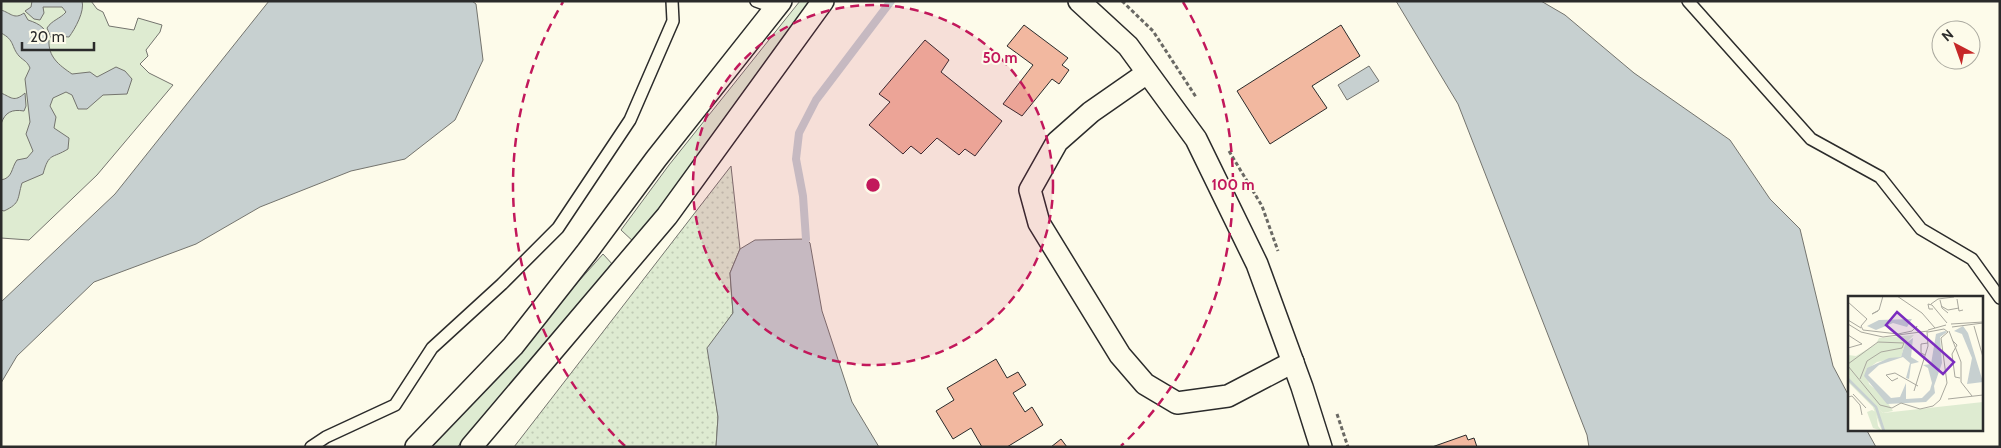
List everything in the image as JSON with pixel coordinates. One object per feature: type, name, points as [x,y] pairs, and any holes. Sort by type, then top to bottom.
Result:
[{"type":"street","points":[[471,447],[667,216],[823,1]]},
{"type":"street","points":[[1079,1],[1128,46],[1196,139],[1257,264],[1293,362],[1321,447]]},
{"type":"street","points":[[416,447],[513,346],[587,252],[771,4]]},
{"type":"street","points":[[1147,73],[1091,112],[1057,142],[1030,190],[1039,223],[1120,355],[1145,384],[1177,402],[1228,396],[1293,362]]},
{"type":"lane","points":[[311,447],[326,437],[395,405],[432,348],[502,284],[558,228],[630,120],[673,21],[672,1]]},
{"type":"lane","points":[[1688,1],[1812,139],[1880,177],[1922,229],[1972,260],[2000,298]]},
{"type":"green space","points":[[1,1],[91,1],[97,9],[103,12],[109,26],[134,30],[138,18],[162,25],[160,32],[146,50],[148,56],[140,64],[149,73],[173,85],[97,175],[29,240],[1,238]]},
{"type":"green space","points":[[800,1],[814,1],[636,244],[621,230],[669,165]]},
{"type":"green space","points":[[731,166],[740,249],[730,273],[733,313],[708,348],[718,417],[716,447],[514,447]]},
{"type":"green space","points":[[603,254],[614,266],[486,417],[457,447],[431,447]]},
{"type":"shaded area","points":[[32,1],[82,1],[81,15],[69,37],[55,36],[52,40],[47,28],[66,12],[62,7],[43,7],[44,13],[40,20],[34,19],[25,11],[31,7]]},
{"type":"shaded area","points":[[269,1],[472,1],[476,4],[483,60],[455,120],[405,159],[351,171],[260,207],[196,244],[94,282],[17,356],[1,383],[1,302],[115,194]]},
{"type":"shaded area","points":[[1396,1],[1541,1],[1565,15],[1634,73],[1730,140],[1770,199],[1800,229],[1833,366],[1848,394],[1848,430],[1867,430],[1876,447],[1589,447],[1587,435],[1458,104]]},
{"type":"shaded area","points":[[1,10],[15,16],[24,13],[28,20],[44,29],[49,40],[52,56],[72,74],[90,72],[97,77],[116,67],[125,71],[132,79],[127,94],[103,95],[87,109],[78,109],[72,95],[66,92],[53,98],[50,106],[56,117],[54,128],[69,138],[68,149],[49,159],[43,174],[22,183],[16,203],[4,211],[1,210],[1,180],[10,175],[17,160],[27,158],[33,151],[26,134],[30,122],[25,79],[30,68],[27,62],[19,56],[9,38],[1,33]]},
{"type":"shaded area","points":[[1369,66],[1379,81],[1347,100],[1338,85]]},
{"type":"shaded area","points":[[1,93],[18,98],[25,93],[26,106],[24,111],[16,110],[7,114],[1,124]]},
{"type":"shaded area","points":[[806,239],[810,243],[822,311],[852,402],[879,447],[716,447],[718,417],[707,348],[733,313],[730,273],[740,249],[755,240]]},
{"type":"building","points":[[1024,25],[1068,58],[1062,65],[1069,70],[1059,84],[1052,79],[1022,116],[1003,104],[1033,65],[1007,46]]},
{"type":"building","points":[[1341,25],[1360,56],[1312,86],[1327,108],[1270,144],[1237,91]]},
{"type":"building","points":[[925,40],[949,60],[941,72],[1002,121],[975,156],[965,149],[959,155],[937,138],[921,154],[911,146],[903,154],[869,125],[890,102],[879,94]]},
{"type":"building","points":[[996,359],[1007,378],[1018,372],[1026,385],[1013,393],[1025,412],[1032,407],[1043,425],[1007,447],[982,447],[971,428],[953,439],[936,411],[954,400],[947,388]]},
{"type":"building","points":[[1466,435],[1468,440],[1474,438],[1477,447],[1432,447]]},
{"type":"building","points":[[1061,439],[1067,447],[1051,447]]},
{"type":"waterway","points":[[806,239],[803,196],[796,159],[799,133],[816,100],[891,1]]}]
